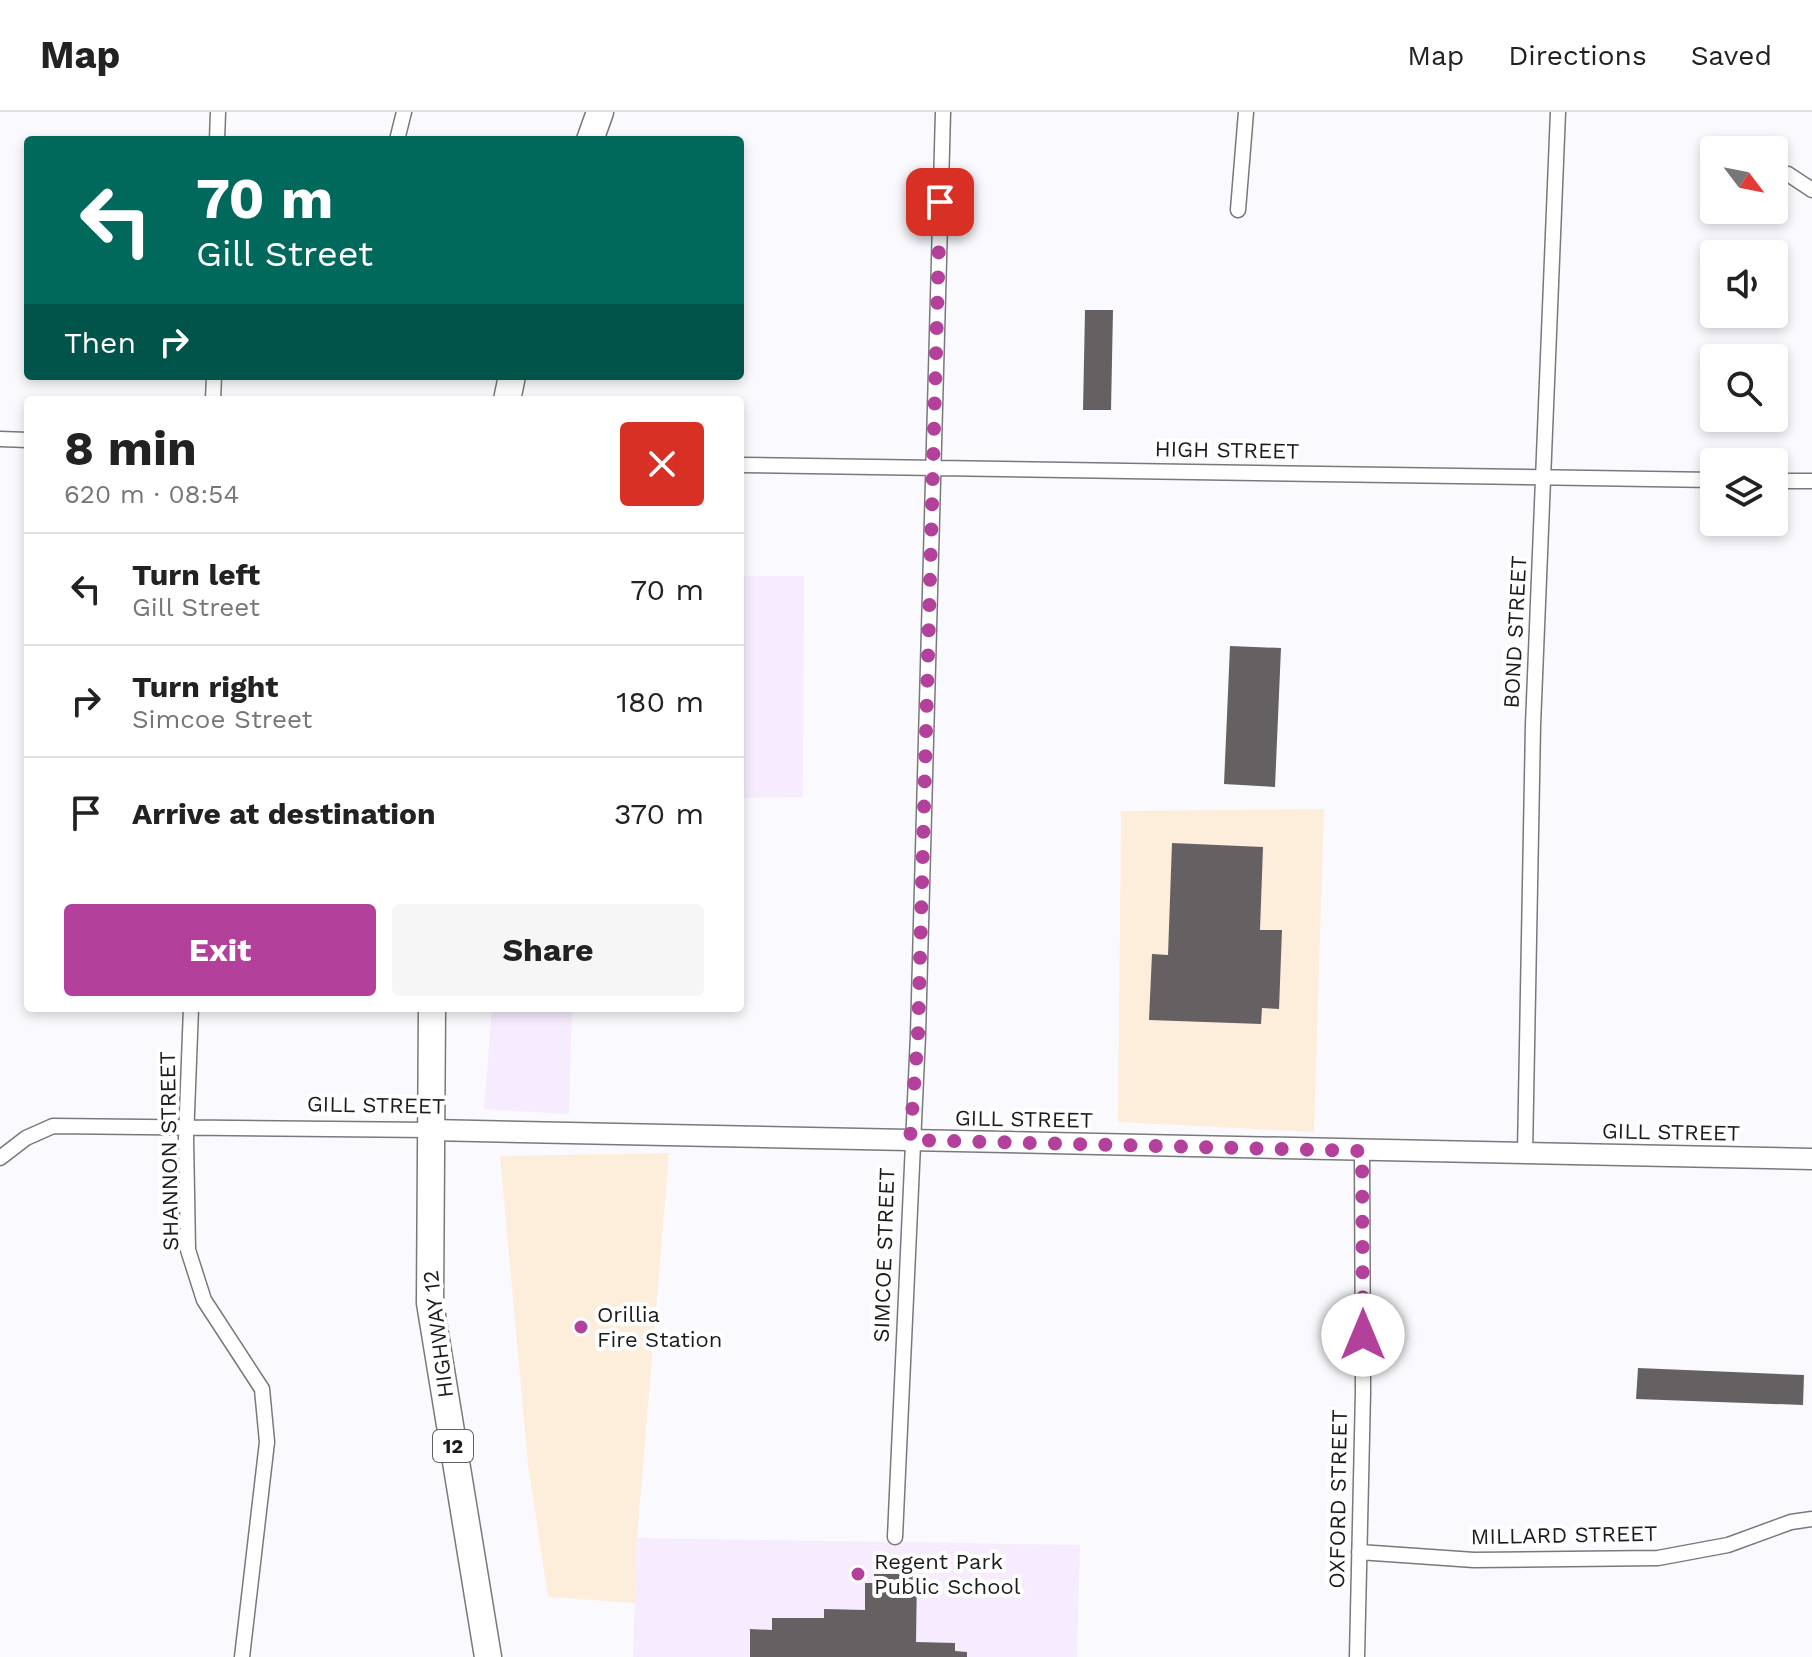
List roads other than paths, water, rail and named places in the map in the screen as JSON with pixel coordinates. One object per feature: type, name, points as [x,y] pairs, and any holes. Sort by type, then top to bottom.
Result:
[{"type":"highway","points":[[591,136],[600,112]]},
{"type":"highway","name":"HIGHWAY 12","points":[[432,1012],[430,1303],[488,1657]]},
{"type":"main road","name":"GILL STREET","points":[[430,1130],[1812,1159]]},
{"type":"street","points":[[217,136],[218,112]]},
{"type":"street","points":[[398,136],[404,112]]},
{"type":"street","name":"SIMCOE STREET","points":[[895,1537],[910,1140],[918,1035],[931,466],[943,112]]},
{"type":"street","points":[[1238,210],[1246,112]]},
{"type":"street","name":"BOND STREET","points":[[1525,1153],[1533,725],[1558,112]]},
{"type":"street","points":[[1788,174],[1812,190]]},
{"type":"street","points":[[0,439],[24,440]]},
{"type":"street","name":"HIGH STREET","points":[[744,465],[1700,480]]},
{"type":"street","points":[[1788,481],[1812,481]]},
{"type":"street","name":"SHANNON STREET","points":[[191,1012],[186,1126],[188,1250],[204,1300],[262,1389],[267,1442],[242,1657]]},
{"type":"street","name":"GILL STREET","points":[[0,1158],[26,1138],[53,1126],[430,1130]]},
{"type":"street","name":"OXFORD STREET","points":[[1357,1657],[1363,1392],[1362,1151]]},
{"type":"street","name":"MILLARD STREET","points":[[1359,1552],[1474,1560],[1658,1558],[1728,1545],[1791,1522],[1812,1519]]},
{"type":"place","name":"Orillia Fire Station","points":[[581,1327]]},
{"type":"place","name":"Regent Park Public School","points":[[858,1574]]}]
